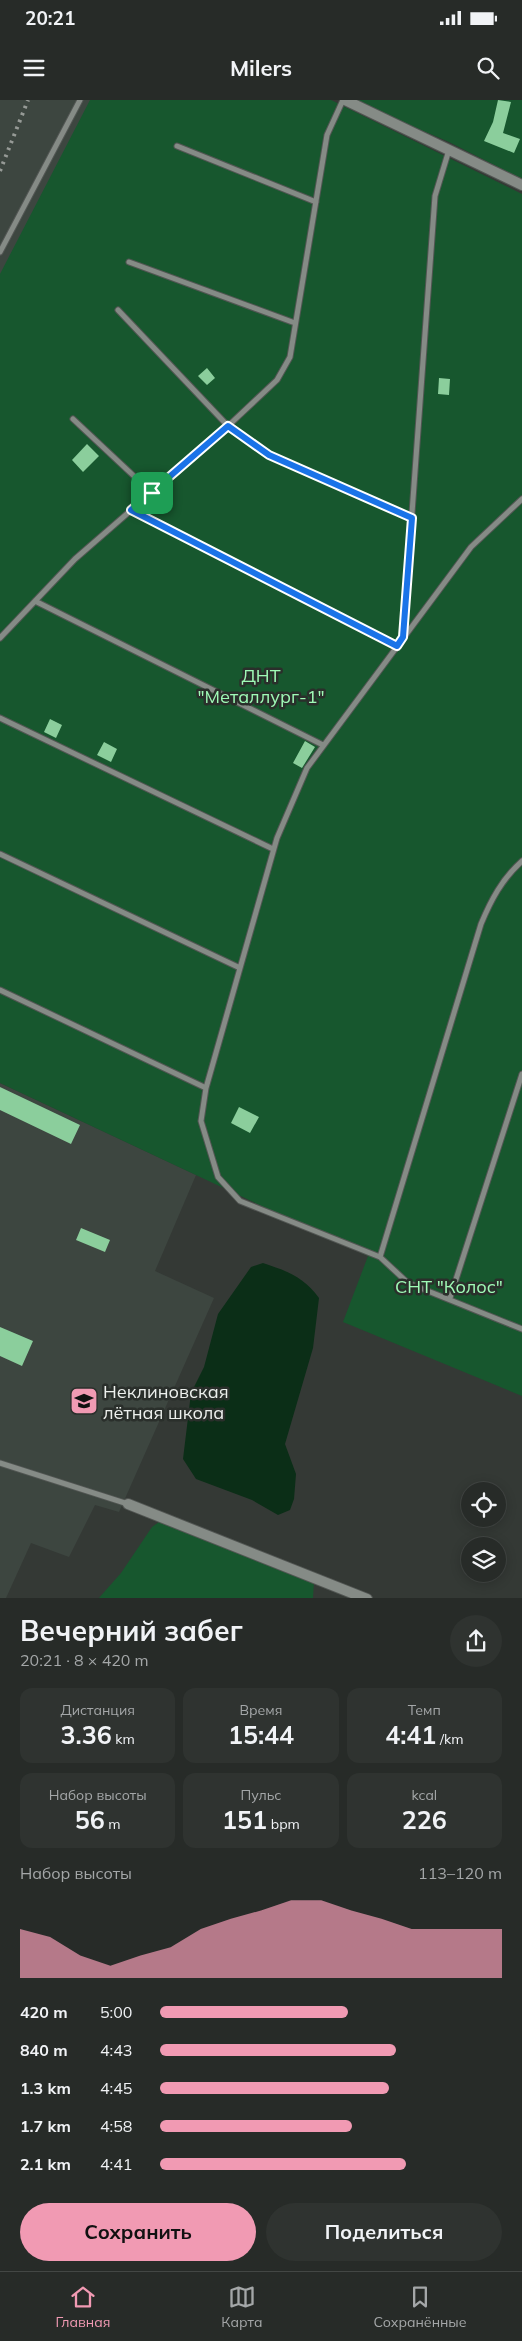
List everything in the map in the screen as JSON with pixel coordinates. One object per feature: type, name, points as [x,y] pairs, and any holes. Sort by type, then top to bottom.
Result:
[{"type":"street","points":[[344,100],[522,185]]},
{"type":"street","points":[[128,1504],[367,1598]]},
{"type":"lane","points":[[0,252],[80,100]]},
{"type":"lane","points":[[0,638],[75,559],[228,426],[277,380],[290,357],[327,135],[344,100]]},
{"type":"lane","points":[[177,146],[316,202]]},
{"type":"lane","points":[[403,637],[435,196],[449,150]]},
{"type":"lane","points":[[130,262],[295,323]]},
{"type":"lane","points":[[118,310],[228,426],[269,455],[412,518]]},
{"type":"lane","points":[[73,419],[152,493]]},
{"type":"lane","points":[[522,499],[471,547],[307,768],[273,849],[206,1088],[201,1121],[218,1177],[240,1201],[380,1257],[408,1283],[450,1298],[522,1329]]},
{"type":"lane","points":[[131,510],[397,646]]},
{"type":"lane","points":[[35,601],[323,745]]},
{"type":"lane","points":[[0,718],[273,849]]},
{"type":"lane","points":[[0,854],[240,968]]},
{"type":"lane","points":[[380,1257],[480,924],[491,899],[509,872],[522,861]]},
{"type":"lane","points":[[0,990],[206,1088]]},
{"type":"lane","points":[[450,1298],[522,1074]]},
{"type":"lane","points":[[0,1463],[128,1504]]},
{"type":"shaded area","points":[[0,100],[161,100],[0,482]]},
{"type":"shaded area","name":"Неклиновская лётная школа","points":[[0,1083],[196,1175],[155,1271],[214,1298],[119,1512],[95,1505],[69,1557],[31,1543],[6,1598],[0,1598]]},
{"type":"shaded area","points":[[263,1263],[301,1280],[319,1298],[313,1348],[285,1444],[296,1474],[294,1499],[290,1510],[278,1515],[252,1500],[196,1479],[183,1459],[191,1393],[204,1367],[218,1314],[251,1267]]},
{"type":"green space","name":"ДНТ \"Металлург-1\"","points":[[90,100],[331,100],[522,194],[522,1396],[343,1322],[368,1256],[0,1083],[0,274]]},
{"type":"green space","points":[[351,100],[522,100],[522,179],[449,142]]},
{"type":"green space","points":[[166,1517],[314,1581],[313,1598],[99,1598],[121,1573],[152,1527]]},
{"type":"building","points":[[498,100],[511,102],[503,133],[520,139],[514,153],[484,141],[493,122]]},
{"type":"building","points":[[207,368],[215,378],[207,385],[198,376]]},
{"type":"building","points":[[439,378],[450,379],[449,395],[438,394]]},
{"type":"building","points":[[87,444],[99,456],[83,472],[72,460]]},
{"type":"building","points":[[50,719],[62,725],[56,738],[44,732]]},
{"type":"building","points":[[305,741],[315,747],[302,768],[293,763]]},
{"type":"building","points":[[104,742],[117,749],[111,762],[97,755]]},
{"type":"building","points":[[0,1087],[80,1125],[71,1144],[0,1110]]},
{"type":"building","points":[[239,1107],[259,1117],[250,1133],[231,1123]]},
{"type":"building","points":[[81,1228],[110,1240],[105,1252],[76,1240]]},
{"type":"building","points":[[0,1327],[33,1341],[22,1366],[0,1356]]},
{"type":"railway","points":[[0,171],[28,100]]},
{"type":"place","name":"Неклиновская лётная школа","points":[[84,1401]]},
{"type":"route","points":[[228,426],[269,455],[412,518],[403,637],[397,646],[131,510],[152,493],[228,426]]},
{"type":"park label","name":"СНТ \"Колос\"","points":[[449,1286]]}]
